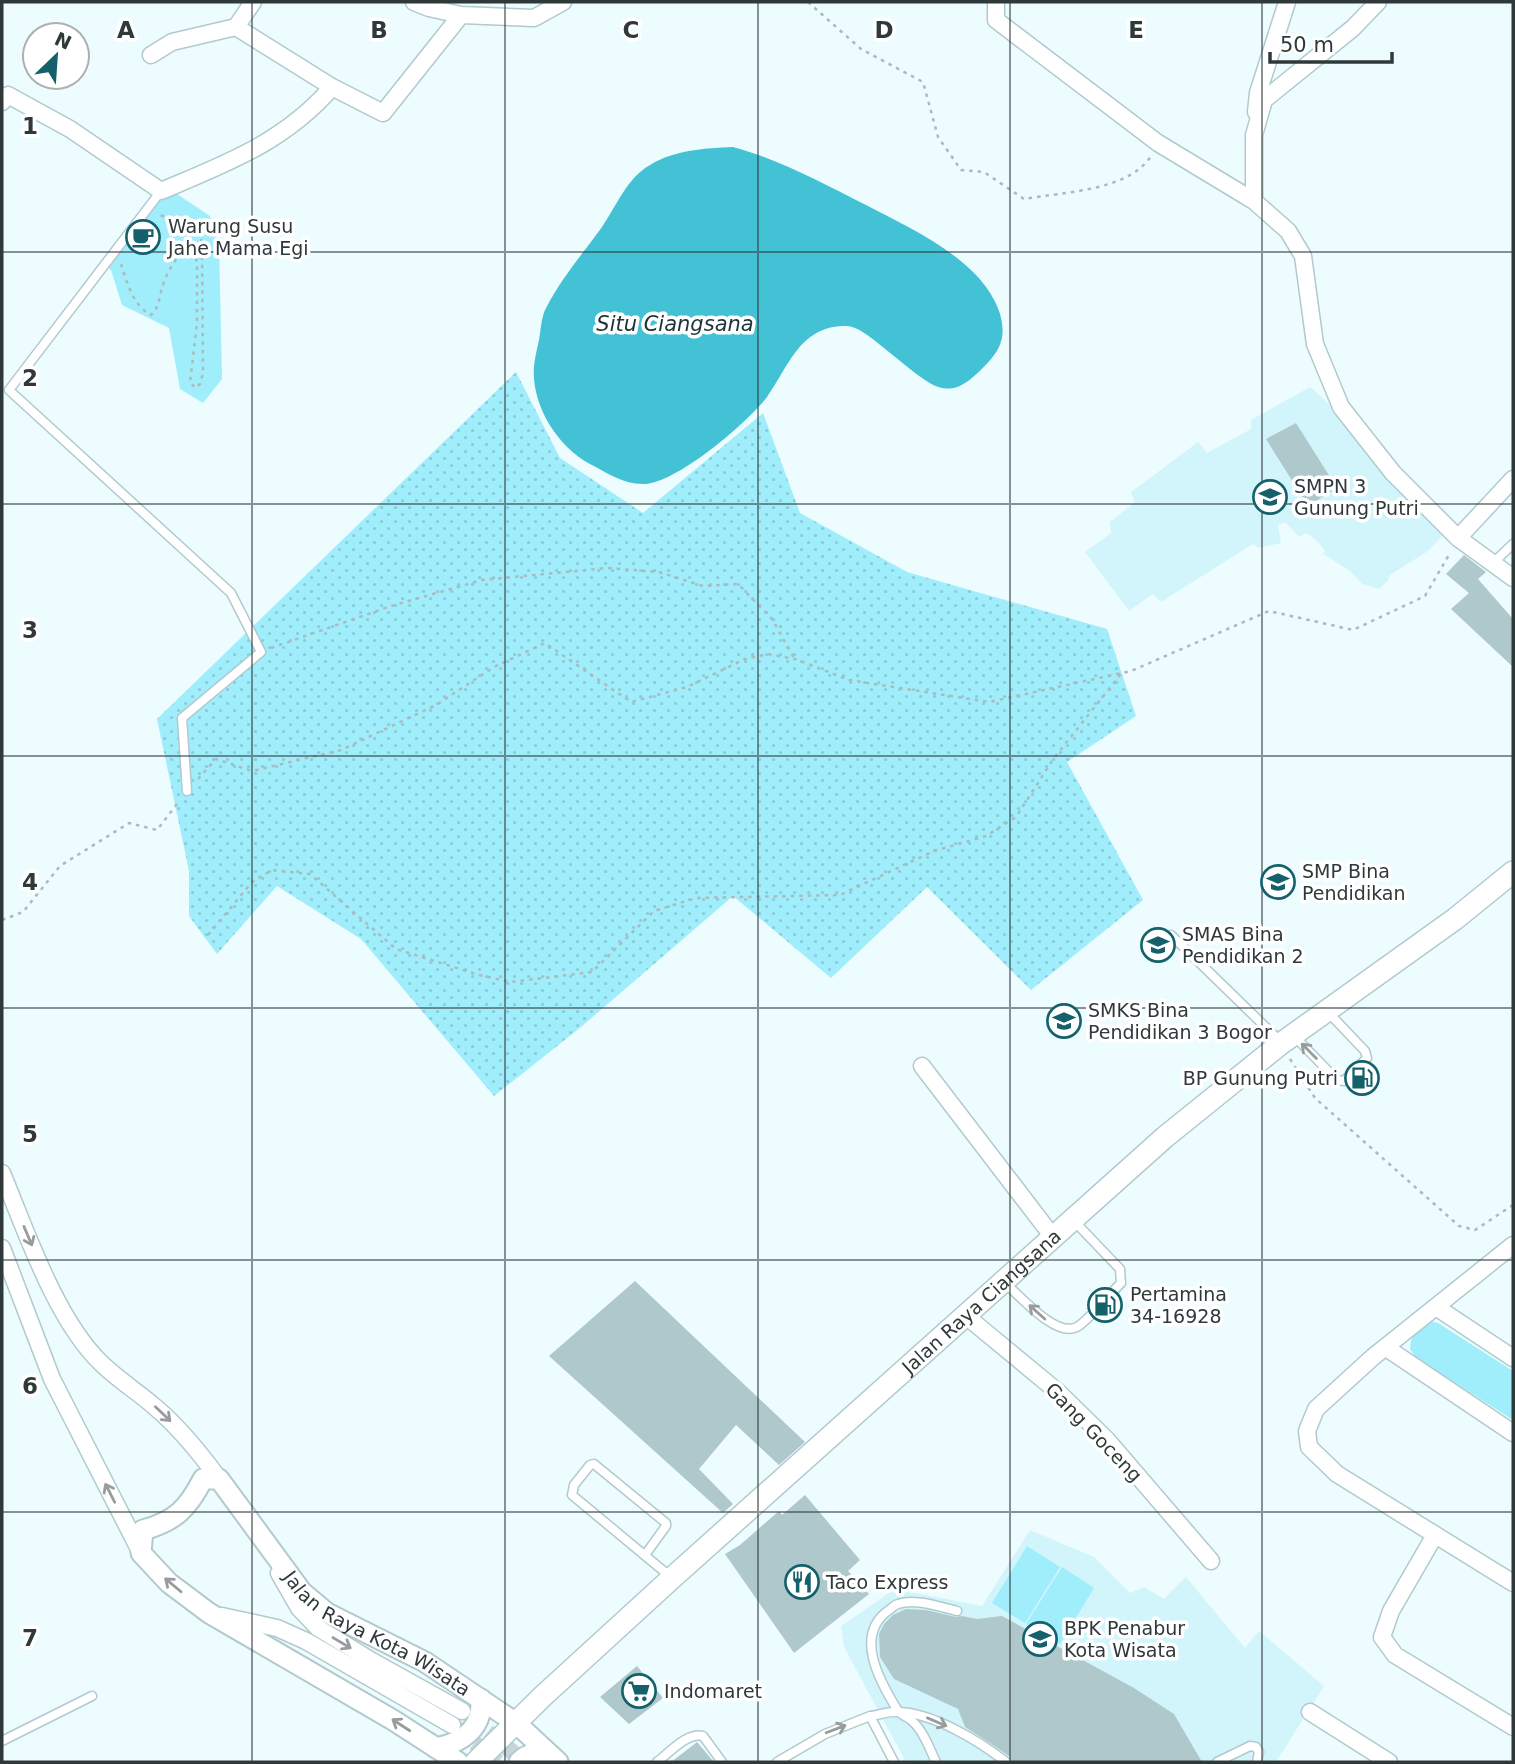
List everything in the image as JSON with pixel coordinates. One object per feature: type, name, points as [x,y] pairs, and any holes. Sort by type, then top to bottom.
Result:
[{"type":"main road","name":"Jalan Raya Ciangsana","points":[[476,1762],[672,1578],[1165,1137],[1285,1041],[1455,919],[1513,872]]},
{"type":"street","points":[[151,55],[172,42],[236,27],[253,2]]},
{"type":"street","points":[[414,2],[461,15],[534,18],[563,2]]},
{"type":"street","points":[[996,2],[996,20],[1158,143],[1254,201],[1288,231],[1303,256],[1315,344],[1341,407],[1393,472],[1458,538],[1513,578]]},
{"type":"street","points":[[1254,201],[1254,135],[1258,93],[1287,2]]},
{"type":"street","points":[[1254,135],[1264,100],[1353,29],[1377,2]]},
{"type":"street","points":[[236,27],[332,87],[383,113],[461,15]]},
{"type":"street","points":[[2,102],[8,95],[71,129],[161,191],[241,158],[289,129],[332,87]]},
{"type":"street","points":[[1458,538],[1513,479]]},
{"type":"street","points":[[922,1066],[1053,1237]]},
{"type":"street","points":[[2,1173],[42,1269],[77,1335],[100,1363],[158,1409],[197,1449],[211,1479],[190,1503],[164,1524],[144,1530],[123,1517]]},
{"type":"street","points":[[1513,1245],[1385,1348],[1316,1409],[1307,1431],[1308,1447],[1337,1474],[1513,1583]]},
{"type":"street","points":[[2,1248],[52,1378],[141,1553],[169,1583],[209,1613],[393,1720],[458,1762]]},
{"type":"street","points":[[1436,1307],[1513,1358]]},
{"type":"street","name":"Gang Goceng","points":[[966,1316],[1058,1392],[1107,1440],[1211,1561]]},
{"type":"street","points":[[1385,1348],[1513,1433]]},
{"type":"street","name":"Jalan Raya Kota Wisata","points":[[211,1479],[244,1513],[302,1592],[327,1613],[425,1662],[516,1723],[554,1759]]},
{"type":"street","points":[[244,1513],[299,1608],[318,1628],[462,1711]]},
{"type":"street","points":[[141,1553],[144,1530]]},
{"type":"street","points":[[1435,1535],[1391,1611],[1382,1637],[1395,1656],[1513,1727]]},
{"type":"street","points":[[209,1613],[277,1628],[306,1641],[452,1725]]},
{"type":"street","points":[[436,1748],[453,1745],[463,1739],[479,1719],[481,1699]]},
{"type":"street","points":[[1310,1712],[1389,1762]]},
{"type":"street","points":[[519,1762],[527,1755],[538,1753],[554,1759]]},
{"type":"lane","points":[[161,191],[9,390],[231,593],[261,652],[182,718],[187,791]]},
{"type":"lane","points":[[1493,563],[1513,544]]},
{"type":"lane","points":[[1171,935],[1232,997],[1337,1080],[1344,1081],[1367,1058],[1364,1051],[1327,1011]]},
{"type":"lane","points":[[1003,1281],[1054,1326],[1067,1329],[1077,1327],[1121,1283],[1120,1269],[1072,1219]]},
{"type":"lane","points":[[645,1555],[666,1523],[594,1464],[590,1465],[574,1485],[572,1495],[672,1578]]},
{"type":"lane","points":[[936,1762],[921,1732],[911,1720],[898,1712],[875,1671],[872,1629],[878,1618],[898,1604],[917,1603],[957,1611]]},
{"type":"lane","points":[[2,1741],[92,1696]]},
{"type":"lane","points":[[777,1762],[825,1734],[870,1716],[898,1712],[939,1723],[1006,1762]]},
{"type":"lane","points":[[870,1716],[894,1762]]},
{"type":"lane","points":[[657,1762],[696,1734],[703,1736],[722,1762]]},
{"type":"lane","points":[[1223,1761],[1250,1746],[1256,1747],[1259,1752],[1257,1762]]},
{"type":"path","points":[[808,2],[861,49],[923,82],[938,137],[961,170],[984,172],[1024,199],[1108,185],[1143,168],[1158,143]]},
{"type":"path","points":[[121,243],[121,265],[135,298],[143,311],[151,315],[155,312],[162,288],[179,254],[186,248],[194,252],[197,262],[197,323],[190,383],[197,388],[203,373],[204,277],[201,238],[192,223],[162,215],[142,215]]},
{"type":"path","points":[[2,920],[23,912],[60,866],[130,822],[156,830],[216,759],[252,771],[341,750],[436,705],[494,667],[545,643],[631,702],[687,687],[746,659],[768,654],[794,659],[849,680],[989,702],[1131,671],[1269,611],[1353,630],[1425,596],[1458,538]]},
{"type":"path","points":[[261,652],[391,606],[482,580],[607,568],[659,572],[703,586],[738,584],[772,619],[794,659]]},
{"type":"path","points":[[208,935],[252,882],[272,870],[310,874],[396,949],[408,953],[479,975],[512,982],[592,972],[654,911],[696,898],[841,895],[934,851],[986,835],[1016,817],[1054,758],[1121,673]]},
{"type":"path","points":[[1285,1041],[1315,1098],[1459,1226],[1475,1230],[1513,1206]]},
{"type":"shaded area","points":[[161,191],[177,194],[210,216],[219,244],[222,379],[203,403],[180,389],[169,328],[122,305],[111,270],[105,264]]},
{"type":"shaded area","points":[[516,372],[560,458],[643,513],[763,413],[800,513],[907,572],[1107,629],[1136,716],[1067,762],[1143,900],[1031,990],[927,887],[831,978],[733,896],[581,1027],[494,1096],[361,939],[277,886],[217,954],[189,916],[189,871],[157,719]]},
{"type":"shaded area","name":"SMPN 3 Gunung Putri","points":[[1310,387],[1350,429],[1383,473],[1443,535],[1428,551],[1390,575],[1388,581],[1379,589],[1362,584],[1350,571],[1323,554],[1325,550],[1314,538],[1306,533],[1299,537],[1285,522],[1278,525],[1281,543],[1258,548],[1253,544],[1161,602],[1153,594],[1129,611],[1085,552],[1111,533],[1110,522],[1135,502],[1131,492],[1198,442],[1207,453],[1251,429],[1251,420]]},
{"type":"shaded area","points":[[1429,1321],[1438,1323],[1513,1371],[1513,1420],[1416,1358],[1410,1349],[1412,1340],[1415,1332]]},
{"type":"shaded area","name":"BPK Penabur Kota Wisata","points":[[1030,1530],[1094,1557],[1130,1593],[1144,1587],[1164,1599],[1186,1577],[1245,1648],[1259,1631],[1324,1686],[1276,1762],[906,1762],[844,1647],[841,1626],[895,1589],[982,1606]]},
{"type":"shaded area","points":[[1027,1546],[1060,1567],[1025,1623],[992,1603]]},
{"type":"shaded area","points":[[1062,1567],[1094,1588],[1060,1644],[1026,1624]]},
{"type":"water","name":"Situ Ciangsana","points":[[733,147],[768,158],[817,180],[948,251],[972,271],[992,296],[1003,327],[999,347],[973,377],[964,384],[948,389],[926,381],[861,331],[849,326],[830,328],[806,340],[789,361],[767,397],[711,449],[659,481],[638,484],[623,480],[578,456],[548,423],[534,381],[543,315],[565,276],[642,170],[659,160],[680,153]]},
{"type":"building","name":"Warung Susu Jahe Mama Egi","points":[[145,222],[159,233],[142,254],[130,243]]},
{"type":"building","name":"SMPN 3 Gunung Putri","points":[[1296,423],[1337,488],[1308,506],[1266,439]]},
{"type":"building","points":[[1464,555],[1486,572],[1478,579],[1513,619],[1513,667],[1451,609],[1469,593],[1446,574]]},
{"type":"building","points":[[635,1281],[805,1442],[779,1465],[736,1425],[699,1469],[733,1504],[723,1513],[549,1356]]},
{"type":"building","name":"Taco Express","points":[[805,1495],[860,1560],[848,1571],[869,1594],[794,1653],[725,1554],[740,1545],[779,1511],[782,1515]]},
{"type":"building","points":[[906,1609],[977,1619],[1002,1616],[1134,1688],[1174,1714],[1202,1762],[1012,1762],[1010,1757],[965,1727],[958,1709],[894,1679],[880,1657],[879,1634],[893,1615]]},
{"type":"building","points":[[637,1666],[663,1698],[629,1724],[600,1697]]},
{"type":"building","points":[[696,1743],[714,1762],[671,1762]]},
{"type":"tunnel","points":[[469,1717],[525,1762]]},
{"type":"tunnel","points":[[456,1728],[498,1762]]},
{"type":"place","name":"Warung Susu Jahe Mama Egi","points":[[143,237]]},
{"type":"place","name":"SMPN 3 Gunung Putri","points":[[1270,497]]},
{"type":"place","name":"SMP Bina Pendidikan","points":[[1278,882]]},
{"type":"place","name":"SMAS Bina Pendidikan 2","points":[[1158,945]]},
{"type":"place","name":"SMKS Bina Pendidikan 3 Bogor","points":[[1064,1021]]},
{"type":"place","name":"BP Gunung Putri","points":[[1362,1078]]},
{"type":"place","name":"Pertamina 34-16928","points":[[1105,1305]]},
{"type":"place","name":"Taco Express","points":[[802,1582]]},
{"type":"place","name":"BPK Penabur Kota Wisata","points":[[1040,1639]]},
{"type":"place","name":"Indomaret","points":[[639,1691]]}]
